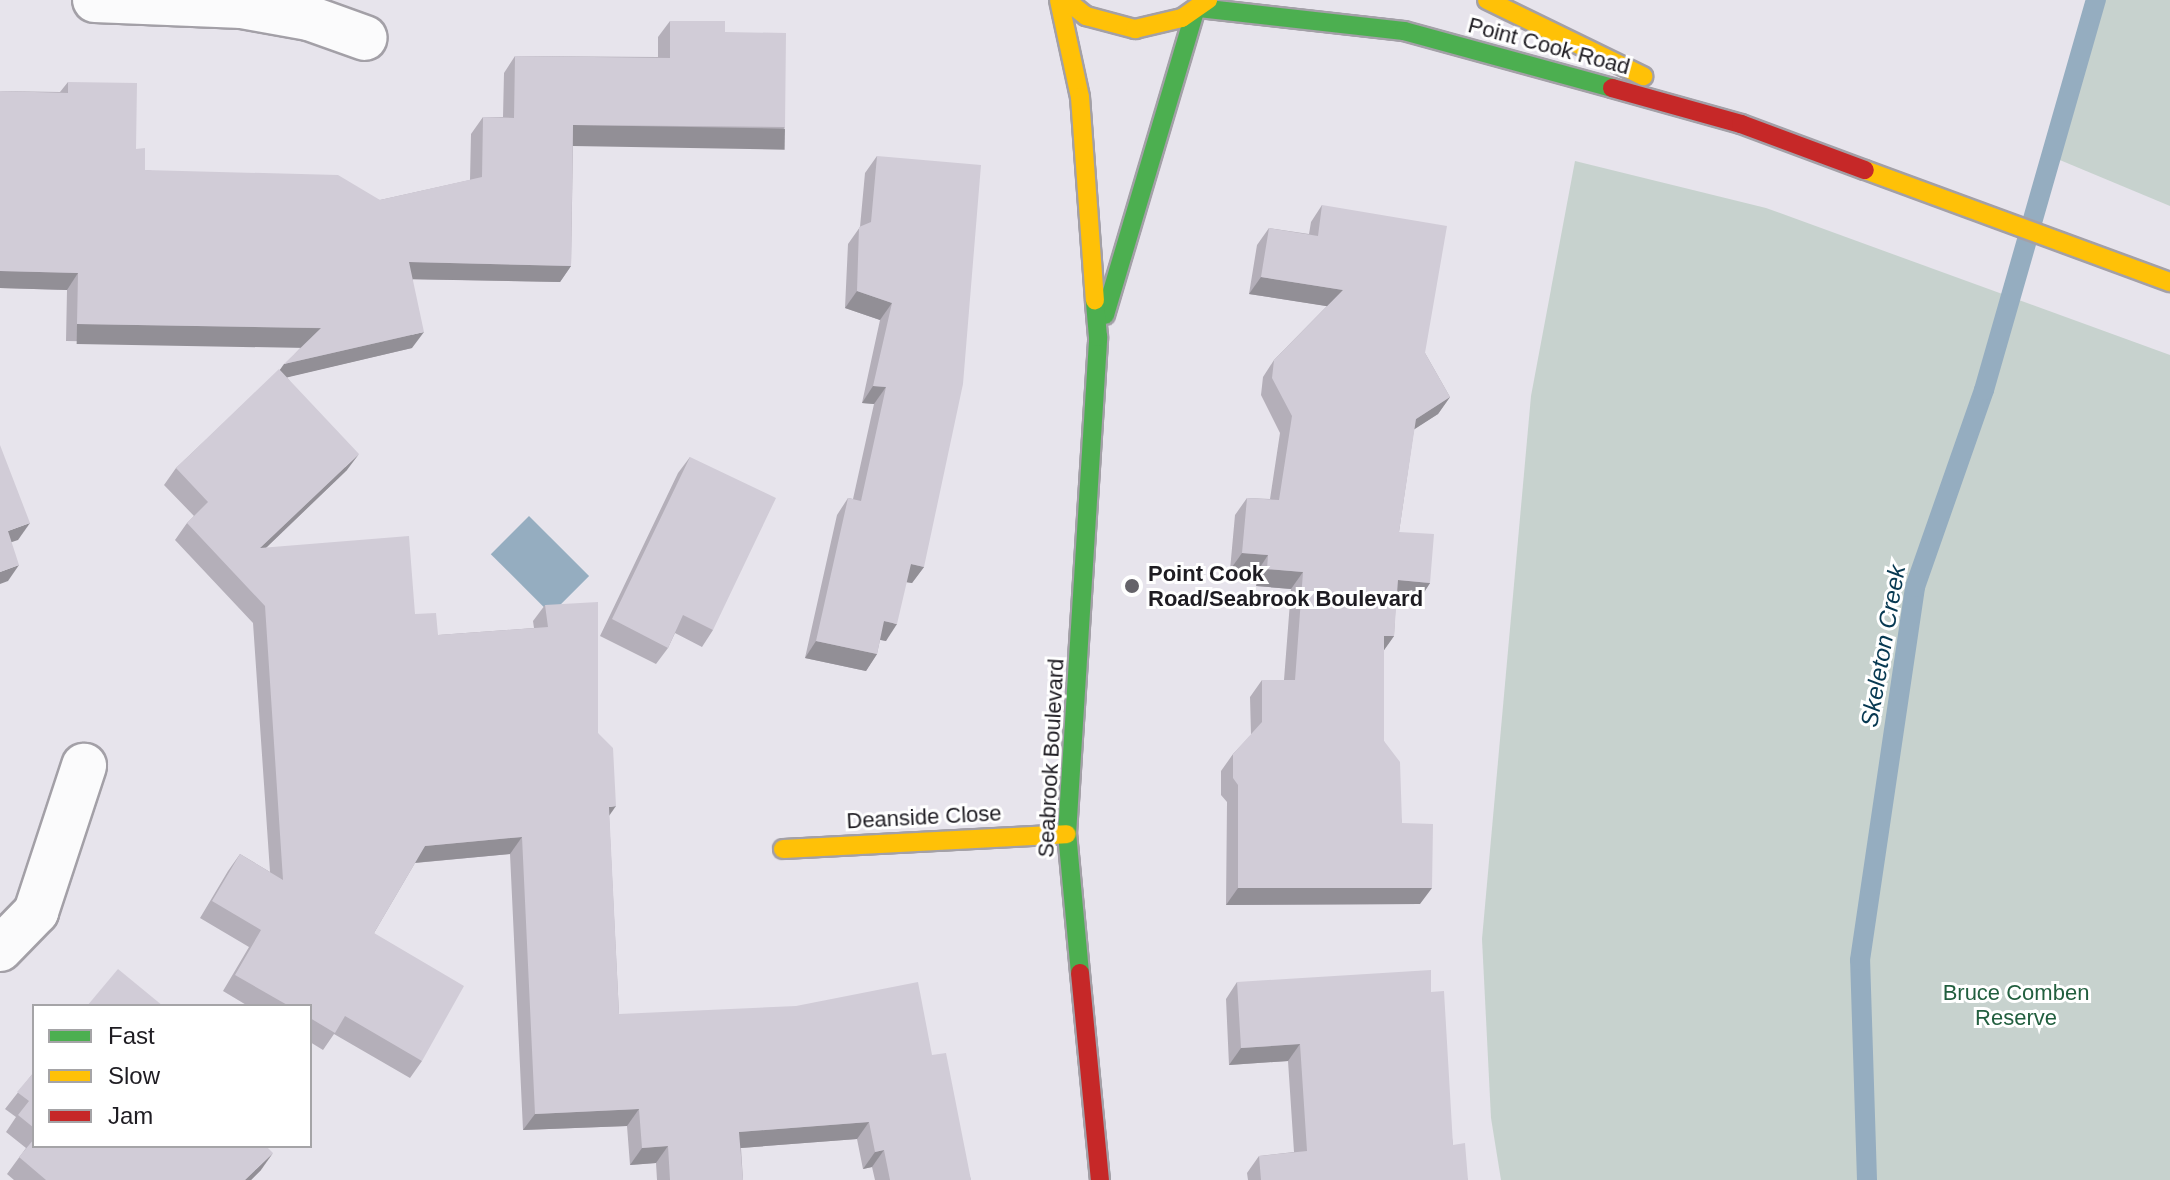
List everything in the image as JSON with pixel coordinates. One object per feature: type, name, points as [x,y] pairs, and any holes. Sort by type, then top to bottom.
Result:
[{"type":"street","points":[[95,0],[242,6],[309,18],[365,38]]},
{"type":"street","name":"Seabrook Boulevard","points":[[1059,0],[1080,97],[1098,337],[1067,834],[1100,1180]]},
{"type":"street","points":[[1066,0],[1086,16],[1126,28],[1153,27],[1201,6]]},
{"type":"street","name":"Point Cook Road","points":[[1487,0],[1741,124]]},
{"type":"street","name":"Seabrook Boulevard","points":[[1098,337],[1201,6]]},
{"type":"street","name":"Point Cook Road","points":[[1201,6],[1404,31],[1741,124],[2170,282]]},
{"type":"street","points":[[0,949],[36,912],[84,766]]},
{"type":"street","name":"Deanside Close","points":[[783,849],[1067,834]]},
{"type":"green space","points":[[2096,0],[2170,0],[2170,206],[2055,158]]},
{"type":"green space","name":"Bruce Comben Reserve","points":[[1575,161],[1766,208],[2170,355],[2170,1180],[1501,1180],[1491,1118],[1482,939],[1531,396]]},
{"type":"water","points":[[529,516],[589,576],[551,614],[491,554]]},
{"type":"building","points":[[670,21],[725,21],[725,32],[786,33],[785,127],[573,125],[571,266],[409,262],[424,332],[284,364],[321,328],[77,324],[78,273],[0,271],[0,91],[68,93],[68,82],[137,83],[136,149],[145,148],[145,170],[338,175],[380,200],[482,177],[483,117],[514,118],[515,56],[670,58]]},
{"type":"building","points":[[877,156],[981,165],[963,384],[924,567],[911,564],[897,624],[884,621],[877,654],[816,641],[848,498],[861,501],[886,387],[873,386],[892,303],[857,291],[859,227],[871,222]]},
{"type":"building","points":[[1322,205],[1447,226],[1425,353],[1450,397],[1416,419],[1399,532],[1434,534],[1430,583],[1398,580],[1394,636],[1384,636],[1384,741],[1400,762],[1402,823],[1433,824],[1432,888],[1238,888],[1238,785],[1233,778],[1233,754],[1262,722],[1262,680],[1295,680],[1303,572],[1267,569],[1268,555],[1242,553],[1247,498],[1279,500],[1292,416],[1272,378],[1274,360],[1343,290],[1261,277],[1269,228],[1318,236]]},
{"type":"building","points":[[279,369],[359,454],[260,548],[409,536],[415,614],[436,613],[438,635],[548,627],[545,605],[598,602],[598,733],[613,748],[616,806],[609,807],[619,1014],[796,1006],[918,982],[932,1055],[946,1053],[971,1180],[890,1180],[884,1150],[875,1152],[869,1122],[739,1132],[743,1180],[670,1180],[668,1146],[642,1148],[639,1109],[535,1114],[522,837],[425,846],[374,933],[464,986],[422,1061],[345,1016],[335,1033],[312,1019],[312,1004],[286,1004],[235,975],[261,930],[212,901],[240,854],[283,880],[265,606],[187,523],[208,502],[176,468]]},
{"type":"building","points":[[0,445],[30,523],[8,531],[19,565],[0,572]]},
{"type":"building","points":[[690,457],[776,498],[713,630],[683,615],[668,648],[612,619]]},
{"type":"building","points":[[118,969],[161,1004],[89,1004]]},
{"type":"building","points":[[1431,970],[1431,992],[1444,991],[1453,1145],[1465,1143],[1468,1180],[1261,1180],[1259,1156],[1307,1151],[1300,1044],[1241,1048],[1237,982]]},
{"type":"building","points":[[32,1074],[32,1126],[18,1115],[29,1101],[17,1092]]},
{"type":"building","points":[[32,1141],[32,1148],[268,1148],[273,1153],[245,1180],[46,1180],[19,1157]]},
{"type":"waterway","name":"Skeleton Creek","points":[[1867,1180],[1860,960],[1915,587],[1984,390],[2096,0]]},
{"type":"traffic: fast","points":[[1199,8],[1404,31],[1612,88]]},
{"type":"traffic: fast","points":[[1105,315],[1195,11]]},
{"type":"traffic: fast","points":[[1080,973],[1067,834],[1098,337],[1095,300]]},
{"type":"traffic: slow","points":[[1059,0],[1080,97],[1095,300]]},
{"type":"traffic: slow","points":[[1066,0],[1086,16],[1135,29],[1182,18],[1208,0]]},
{"type":"traffic: slow","points":[[1487,0],[1643,76]]},
{"type":"traffic: slow","points":[[1865,170],[2170,282]]},
{"type":"traffic: slow","points":[[783,849],[1067,834]]},
{"type":"traffic: jam","points":[[1612,88],[1741,124],[1865,170]]},
{"type":"traffic: jam","points":[[1080,973],[1100,1180]]},
{"type":"place","name":"Point Cook Road/Seabrook Boulevard","points":[[1132,586]]}]
